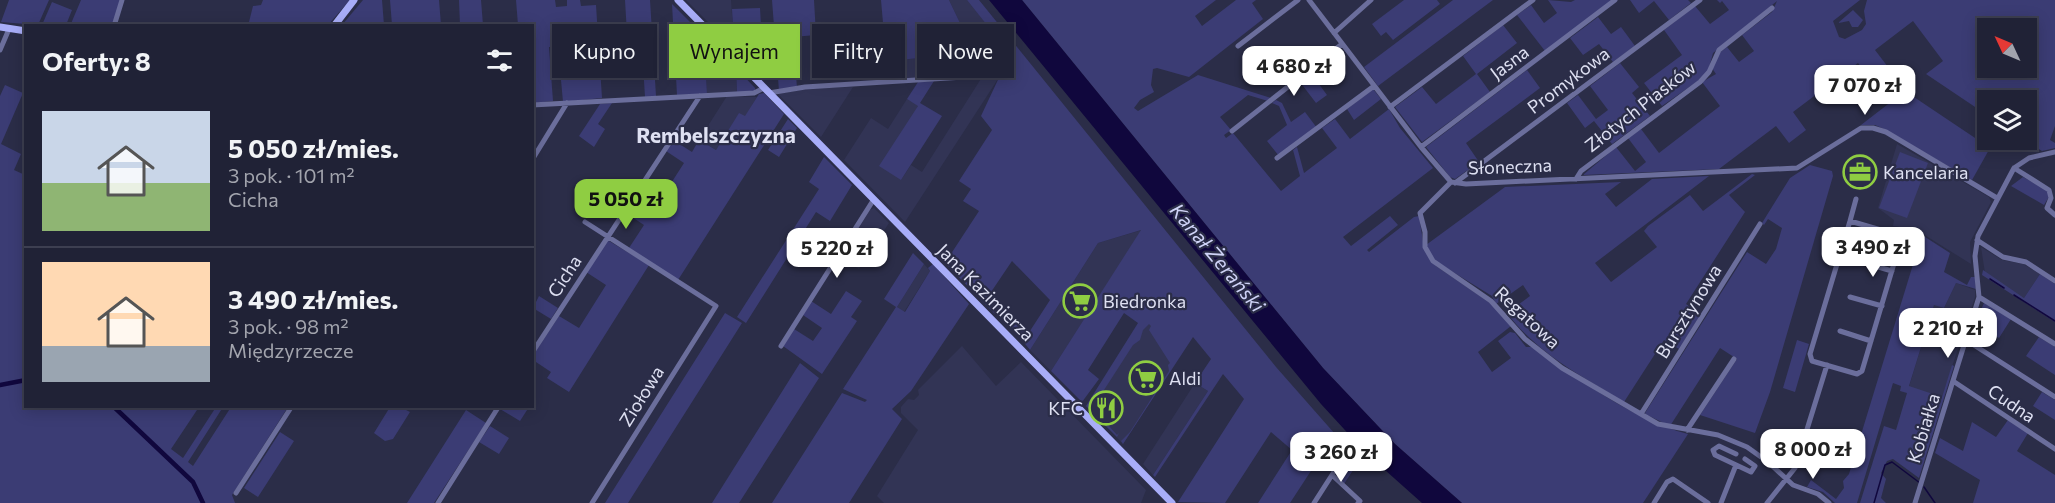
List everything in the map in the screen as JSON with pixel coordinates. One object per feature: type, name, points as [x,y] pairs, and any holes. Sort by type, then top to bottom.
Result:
[{"type":"main road","points":[[335,24],[354,0]]},
{"type":"main road","name":"Jana Kazimierza","points":[[678,0],[1172,503]]},
{"type":"main road","points":[[0,27],[24,31]]},
{"type":"street","points":[[115,24],[122,0]]},
{"type":"street","points":[[1238,46],[1298,0]]},
{"type":"street","name":"Słoneczna","points":[[1309,0],[1420,147],[1453,182],[1576,179],[1801,167],[1855,131],[1873,128],[1886,132],[1997,198]]},
{"type":"street","points":[[1334,33],[1371,0]]},
{"type":"street","points":[[1390,106],[1533,0]]},
{"type":"street","name":"Jasna","points":[[1420,147],[1615,0]]},
{"type":"street","name":"Promykowa","points":[[1453,182],[1700,0]]},
{"type":"street","name":"Złotych Piasków","points":[[1576,179],[1587,166],[1700,82],[1709,72],[1719,51],[1772,8]]},
{"type":"street","points":[[0,50],[9,29]]},
{"type":"street","points":[[1232,131],[1342,44]]},
{"type":"street","points":[[534,105],[754,93],[805,87],[948,78]]},
{"type":"street","points":[[1277,158],[1374,86]]},
{"type":"street","name":"Cicha","points":[[534,350],[700,96]]},
{"type":"street","points":[[534,157],[567,103]]},
{"type":"street","points":[[2055,152],[2029,158],[2014,168],[2049,190],[2052,195],[2047,208],[2055,215]]},
{"type":"street","name":"Kobiałka","points":[[1916,503],[1979,297],[1975,256],[1977,240],[2014,168]]},
{"type":"street","name":"Regatowa","points":[[1453,182],[1421,211],[1425,247],[1433,261],[1491,301],[1525,339],[1555,362],[1662,425],[1718,435],[1744,446],[1768,462],[1798,488],[1820,495],[1829,503]]},
{"type":"street","points":[[781,346],[874,199]]},
{"type":"street","points":[[1850,221],[1899,236],[1901,242],[1859,374],[1812,361],[1810,354],[1856,199]]},
{"type":"street","points":[[585,222],[608,237]]},
{"type":"street","name":"Bursztynowa","points":[[1641,414],[1760,224]]},
{"type":"street","name":"Ziołowa","points":[[592,503],[716,306],[608,237]]},
{"type":"street","points":[[1977,240],[2003,256],[2026,262],[2055,281]]},
{"type":"street","points":[[1861,262],[1892,272]]},
{"type":"street","points":[[1850,297],[1882,306]]},
{"type":"street","points":[[1979,297],[2055,344]]},
{"type":"street","points":[[1840,332],[1871,341]]},
{"type":"street","points":[[1966,340],[2055,397]]},
{"type":"street","points":[[1689,431],[1734,358]]},
{"type":"street","points":[[1767,503],[1797,463],[1827,365]]},
{"type":"street","name":"Cudna","points":[[1953,381],[2055,449]]},
{"type":"street","points":[[236,493],[291,408]]},
{"type":"street","points":[[438,503],[498,408]]},
{"type":"street","points":[[1736,454],[1719,446],[1713,450],[1715,455],[1752,472],[1755,466],[1745,459]]},
{"type":"street","points":[[1314,503],[1348,450]]},
{"type":"street","points":[[1721,503],[1736,465]]},
{"type":"street","points":[[1332,475],[1360,501],[1358,503]]},
{"type":"street","points":[[1654,503],[1667,482],[1673,479],[1708,503]]},
{"type":"street","points":[[1161,503],[1166,496]]},
{"type":"shaded area","points":[[9,0],[49,0],[38,24],[1,22]]},
{"type":"shaded area","points":[[81,0],[122,0],[112,24],[71,24]]},
{"type":"shaded area","points":[[263,0],[350,0],[329,24],[248,24],[253,6],[261,5]]},
{"type":"shaded area","points":[[363,0],[382,0],[384,24],[343,24]]},
{"type":"shaded area","points":[[390,0],[439,0],[441,24],[392,24]]},
{"type":"shaded area","points":[[459,0],[481,0],[483,24],[460,24]]},
{"type":"shaded area","points":[[516,0],[555,0],[556,7],[567,6],[567,0],[580,0],[581,6],[596,5],[597,24],[552,24],[552,47],[549,47],[553,101],[534,103],[534,24],[518,24]]},
{"type":"shaded area","points":[[625,0],[650,0],[652,24],[626,24]]},
{"type":"shaded area","points":[[686,0],[731,0],[732,24],[710,24]]},
{"type":"shaded area","points":[[772,0],[814,0],[815,24],[812,24],[812,35],[800,36],[800,24],[774,24]]},
{"type":"shaded area","points":[[881,0],[949,0],[960,24],[917,24],[917,58],[905,59],[905,24],[883,24]]},
{"type":"shaded area","points":[[949,0],[967,0],[987,24],[960,24]]},
{"type":"shaded area","points":[[967,0],[979,0],[998,24],[986,24]]},
{"type":"shaded area","points":[[1022,0],[1216,0],[1195,16],[1202,26],[1236,0],[1256,0],[1252,3],[1263,19],[1189,77],[1157,68],[1153,69],[1151,85],[1154,92],[1140,100],[1134,108],[1138,111],[1198,75],[1271,98],[1268,101],[1248,95],[1220,117],[1231,130],[1224,135],[1226,138],[1233,133],[1281,191],[1300,176],[1293,150],[1297,147],[1304,173],[1337,148],[1322,128],[1335,119],[1350,139],[1389,109],[1400,128],[1433,168],[1343,237],[1351,246],[1390,216],[1398,225],[1367,250],[1369,252],[1414,217],[1419,216],[1423,241],[1436,266],[1490,303],[1511,326],[1478,352],[1492,372],[1511,358],[1498,341],[1510,332],[1515,333],[1526,347],[1532,347],[1626,409],[1688,434],[1643,503],[1462,503],[1395,444],[1323,368]]},
{"type":"shaded area","points":[[1404,0],[1437,0],[1440,4],[1393,40],[1386,32],[1381,36],[1372,24]]},
{"type":"shaded area","points":[[1453,0],[1493,0],[1378,86],[1364,67]]},
{"type":"shaded area","points":[[1548,0],[1571,2],[1575,0],[1613,0],[1545,51],[1517,15],[1531,5],[1544,23],[1557,13]]},
{"type":"shaded area","points":[[1630,0],[1688,0],[1691,3],[1669,20],[1654,1],[1639,13]]},
{"type":"shaded area","points":[[1717,0],[1860,0],[1833,21],[1839,37],[1845,39],[1862,30],[1866,24],[1864,11],[1867,0],[2055,0],[2055,126],[2050,140],[2055,143],[2055,148],[2042,151],[2037,148],[2037,90],[1977,90],[1977,108],[1926,74],[1943,61],[1913,21],[1875,50],[1888,67],[1871,80],[1858,63],[1793,112],[1806,130],[1789,143],[1776,126],[1719,169],[1583,175],[1616,147],[1635,171],[1646,162],[1628,138],[1641,129],[1659,153],[1720,106],[1702,82],[1716,74],[1712,68],[1718,54],[1727,47],[1739,62],[1754,51],[1742,35],[1772,12],[1777,1],[1713,53],[1708,72],[1662,106],[1644,83],[1682,55],[1664,30],[1695,6],[1710,24],[1729,10],[1722,1],[1720,3]]},
{"type":"shaded area","points":[[52,2],[72,10],[66,24],[42,24]]},
{"type":"shaded area","points":[[672,4],[692,24],[673,24]]},
{"type":"shaded area","points":[[760,8],[761,24],[733,24],[732,9]]},
{"type":"shaded area","points":[[1853,10],[1863,20],[1858,27],[1852,27],[1849,21],[1838,23]]},
{"type":"shaded area","points":[[1598,17],[1611,34],[1621,27],[1635,46],[1613,62],[1599,44],[1583,55],[1570,38]]},
{"type":"shaded area","points":[[1503,25],[1517,43],[1477,74],[1490,92],[1422,142],[1395,107],[1422,87],[1436,104],[1476,74],[1463,56]]},
{"type":"shaded area","points":[[1014,43],[1276,367],[1335,434],[1290,503],[1258,503],[1292,450],[1271,432],[1225,503],[1178,502],[1244,399],[1223,374],[1155,477],[1153,475],[1208,391],[1195,383],[1211,359],[1193,337],[1123,444],[1121,441],[1130,432],[1169,371],[1170,363],[1149,330],[1151,326],[1149,324],[1143,330],[1140,340],[1133,345],[1095,404],[1095,411],[1107,424],[1110,424],[1109,426],[1117,435],[1119,433],[1117,437],[1086,406],[1138,323],[1124,313],[1088,370],[1099,379],[1082,402],[1051,371],[1141,230],[1098,243],[1030,350],[1001,314],[1004,311],[1028,334],[1050,300],[1012,261],[989,295],[1001,307],[995,314],[945,263],[979,211],[963,201],[971,189],[959,181],[992,130],[981,116],[999,78],[1014,78]]},
{"type":"shaded area","points":[[917,58],[917,78],[901,79],[905,78],[905,59]]},
{"type":"shaded area","points":[[1620,63],[1639,87],[1632,93],[1650,116],[1612,144],[1594,121],[1585,128],[1567,103],[1578,95],[1596,119],[1608,110],[1590,86]]},
{"type":"shaded area","points":[[1527,70],[1540,88],[1466,143],[1479,162],[1455,179],[1450,177],[1426,147]]},
{"type":"shaded area","points":[[1310,72],[1327,95],[1316,103],[1300,82]]},
{"type":"shaded area","points":[[561,78],[601,78],[602,98],[563,102]]},
{"type":"shaded area","points":[[644,78],[655,78],[656,96],[645,97]]},
{"type":"shaded area","points":[[676,78],[706,78],[707,94],[677,95]]},
{"type":"shaded area","points":[[706,78],[736,78],[737,92],[707,94]]},
{"type":"shaded area","points":[[736,78],[746,78],[755,88],[755,92],[737,92]]},
{"type":"shaded area","points":[[778,78],[796,78],[797,88],[779,91]]},
{"type":"shaded area","points":[[981,78],[999,78],[905,222],[844,160],[871,118],[888,129],[907,99],[918,105],[901,180],[911,165],[922,172]]},
{"type":"shaded area","points":[[934,81],[920,103],[942,116],[901,180],[879,166],[918,106],[907,99],[918,82]]},
{"type":"shaded area","points":[[5,85],[23,93],[1,144],[21,154],[14,170],[24,175],[24,408],[198,408],[171,449],[183,458],[215,408],[222,408],[188,462],[193,466],[230,408],[287,408],[232,495],[235,503],[0,503],[0,96]]},
{"type":"shaded area","points":[[853,87],[821,137],[778,94],[811,88]]},
{"type":"shaded area","points":[[1373,89],[1381,99],[1354,120],[1347,109]]},
{"type":"shaded area","points":[[1905,91],[1977,139],[1977,150],[1989,150],[1972,180],[1884,129],[1875,125],[1861,125]]},
{"type":"shaded area","points":[[764,93],[784,114],[678,280],[629,248],[644,225],[626,213],[647,181],[666,191],[684,163],[666,151],[673,140],[692,152],[699,140],[716,150],[739,113],[745,116],[759,94]]},
{"type":"shaded area","points":[[727,96],[757,97],[745,117],[739,114],[716,150],[699,140]]},
{"type":"shaded area","points":[[1276,100],[1282,103],[1291,122],[1305,112],[1317,128],[1279,156],[1267,141],[1287,125],[1279,106],[1272,103]]},
{"type":"shaded area","points":[[612,103],[598,124],[605,129],[594,147],[579,136],[600,104]]},
{"type":"shaded area","points":[[788,119],[797,128],[779,157],[768,150]]},
{"type":"shaded area","points":[[1897,144],[1989,197],[1991,202],[1970,242],[1971,264],[1915,229],[1893,226],[1894,220],[1878,208]]},
{"type":"shaded area","points":[[1900,152],[1928,163],[1907,218],[1879,208]]},
{"type":"shaded area","points":[[824,157],[852,185],[830,221],[816,212],[746,323],[737,317],[819,189],[809,182]]},
{"type":"shaded area","points":[[1810,165],[1832,171],[1833,176],[1770,392],[1755,433],[1700,415],[1737,359],[1720,348],[1670,426],[1647,415],[1645,413],[1747,252],[1766,264],[1776,249],[1782,228],[1768,219],[1764,225],[1762,223],[1790,178]]},
{"type":"shaded area","points":[[1752,174],[1755,175],[1729,195],[1745,212],[1686,304],[1701,314],[1679,349],[1664,340],[1624,402],[1561,363],[1519,327],[1507,313],[1530,296],[1523,285],[1496,304],[1492,296],[1435,261],[1426,245],[1505,187],[1621,182],[1605,194],[1616,207],[1652,179],[1709,176],[1595,263],[1611,282],[1657,247],[1644,231],[1648,226],[1690,195],[1703,211]]},
{"type":"shaded area","points":[[2023,177],[2047,190],[2050,195],[2044,205],[2011,186]]},
{"type":"shaded area","points":[[620,193],[630,199],[619,218],[608,211]]},
{"type":"shaded area","points":[[874,208],[889,223],[859,269],[840,257],[870,210]]},
{"type":"shaded area","points":[[1142,230],[1051,371],[1030,350],[1098,243]]},
{"type":"shaded area","points":[[1922,235],[1950,253],[1944,272],[1967,285],[1971,277],[1975,277],[1976,289],[1956,283],[1944,308],[1934,305],[1909,386],[1942,397],[1952,365],[1954,366],[1919,478],[1893,459],[1887,461],[1881,473],[1886,479],[1881,498],[1886,503],[1860,503],[1884,426],[1896,430],[1907,393],[1900,391],[1901,386],[1893,383],[1857,503],[1835,503],[1823,492],[1807,487],[1811,480],[1836,499],[1844,488],[1843,481],[1849,474]]},
{"type":"shaded area","points":[[606,241],[649,265],[569,392],[547,378],[551,372],[534,361],[534,354],[559,316],[579,328],[606,285],[586,272]]},
{"type":"shaded area","points":[[1981,247],[2002,260],[2023,264],[2040,274],[2024,298],[1985,273]]},
{"type":"shaded area","points":[[913,253],[924,264],[897,307],[905,312],[930,271],[928,268],[933,264],[969,304],[911,391],[892,409],[902,419],[849,503],[772,503],[842,393],[865,402],[867,400],[843,389],[896,307],[884,299]]},
{"type":"shaded area","points":[[924,264],[930,271],[904,312],[897,307]]},
{"type":"shaded area","points":[[1183,266],[1192,337],[1123,444],[1090,410]]},
{"type":"shaded area","points":[[1983,270],[2024,298],[2040,274],[2055,284],[2055,322],[1982,275]]},
{"type":"shaded area","points":[[1956,283],[1975,290],[1975,297],[1942,397],[1909,387],[1934,304],[1944,308]]},
{"type":"shaded area","points":[[846,291],[862,301],[851,317],[857,321],[822,374],[783,346],[794,329],[813,341],[822,328],[803,315],[811,301],[831,314]]},
{"type":"shaded area","points":[[539,296],[558,308],[551,319],[534,309]]},
{"type":"shaded area","points":[[1984,303],[2011,319],[1999,338],[1975,323]]},
{"type":"shaded area","points":[[725,313],[742,323],[628,503],[605,503]]},
{"type":"shaded area","points":[[2039,337],[2055,347],[2055,375],[2026,356]]},
{"type":"shaded area","points":[[1797,340],[1809,344],[1795,392],[1783,388]]},
{"type":"shaded area","points":[[962,346],[996,386],[1021,362],[1146,490],[1141,503],[884,503],[877,496],[918,430],[901,413],[901,407],[908,399],[914,400],[919,395],[918,390]]},
{"type":"shaded area","points":[[800,363],[819,378],[739,503],[712,503]]},
{"type":"shaded area","points":[[1195,383],[1208,391],[1153,475],[1143,464]]},
{"type":"shaded area","points":[[2042,392],[2055,400],[2055,420],[2033,406]]},
{"type":"shaded area","points":[[389,408],[402,408],[410,412],[393,439],[385,441],[374,433]]},
{"type":"shaded area","points":[[501,408],[528,408],[520,421]]},
{"type":"shaded area","points":[[466,410],[486,423],[434,503],[407,503]]},
{"type":"shaded area","points":[[2008,420],[2028,433],[2017,451],[2055,475],[2055,503],[1973,503],[1980,480],[1935,453],[1940,438],[1963,451],[1972,422],[1996,437]]},
{"type":"shaded area","points":[[490,426],[509,438],[499,454],[479,442]]},
{"type":"shaded area","points":[[280,432],[294,441],[258,497],[244,488]]},
{"type":"shaded area","points":[[1349,452],[1359,461],[1344,484],[1335,473]]},
{"type":"water","name":"Kanał Żerański","points":[[989,0],[1022,0],[1323,368],[1395,444],[1462,503],[1422,503],[1367,454],[1321,404],[1014,30],[1014,24],[1009,24]]},
{"type":"waterway","points":[[1990,279],[2004,288]]},
{"type":"waterway","points":[[2014,295],[2055,321]]},
{"type":"waterway","points":[[0,385],[24,380]]},
{"type":"waterway","points":[[115,408],[193,482],[203,503]]},
{"type":"waterway","points":[[1874,503],[1885,465],[1892,462],[1920,483]]},
{"type":"waterway","points":[[1924,487],[1935,503]]},
{"type":"place","name":"Kancelaria","points":[[1860,172]]},
{"type":"place","name":"Biedronka","points":[[1080,301]]},
{"type":"place","name":"Aldi","points":[[1146,378]]},
{"type":"place","name":"KFC","points":[[1106,408]]},
{"type":"district","name":"Rembelszczyzna","points":[[716,134]]}]
